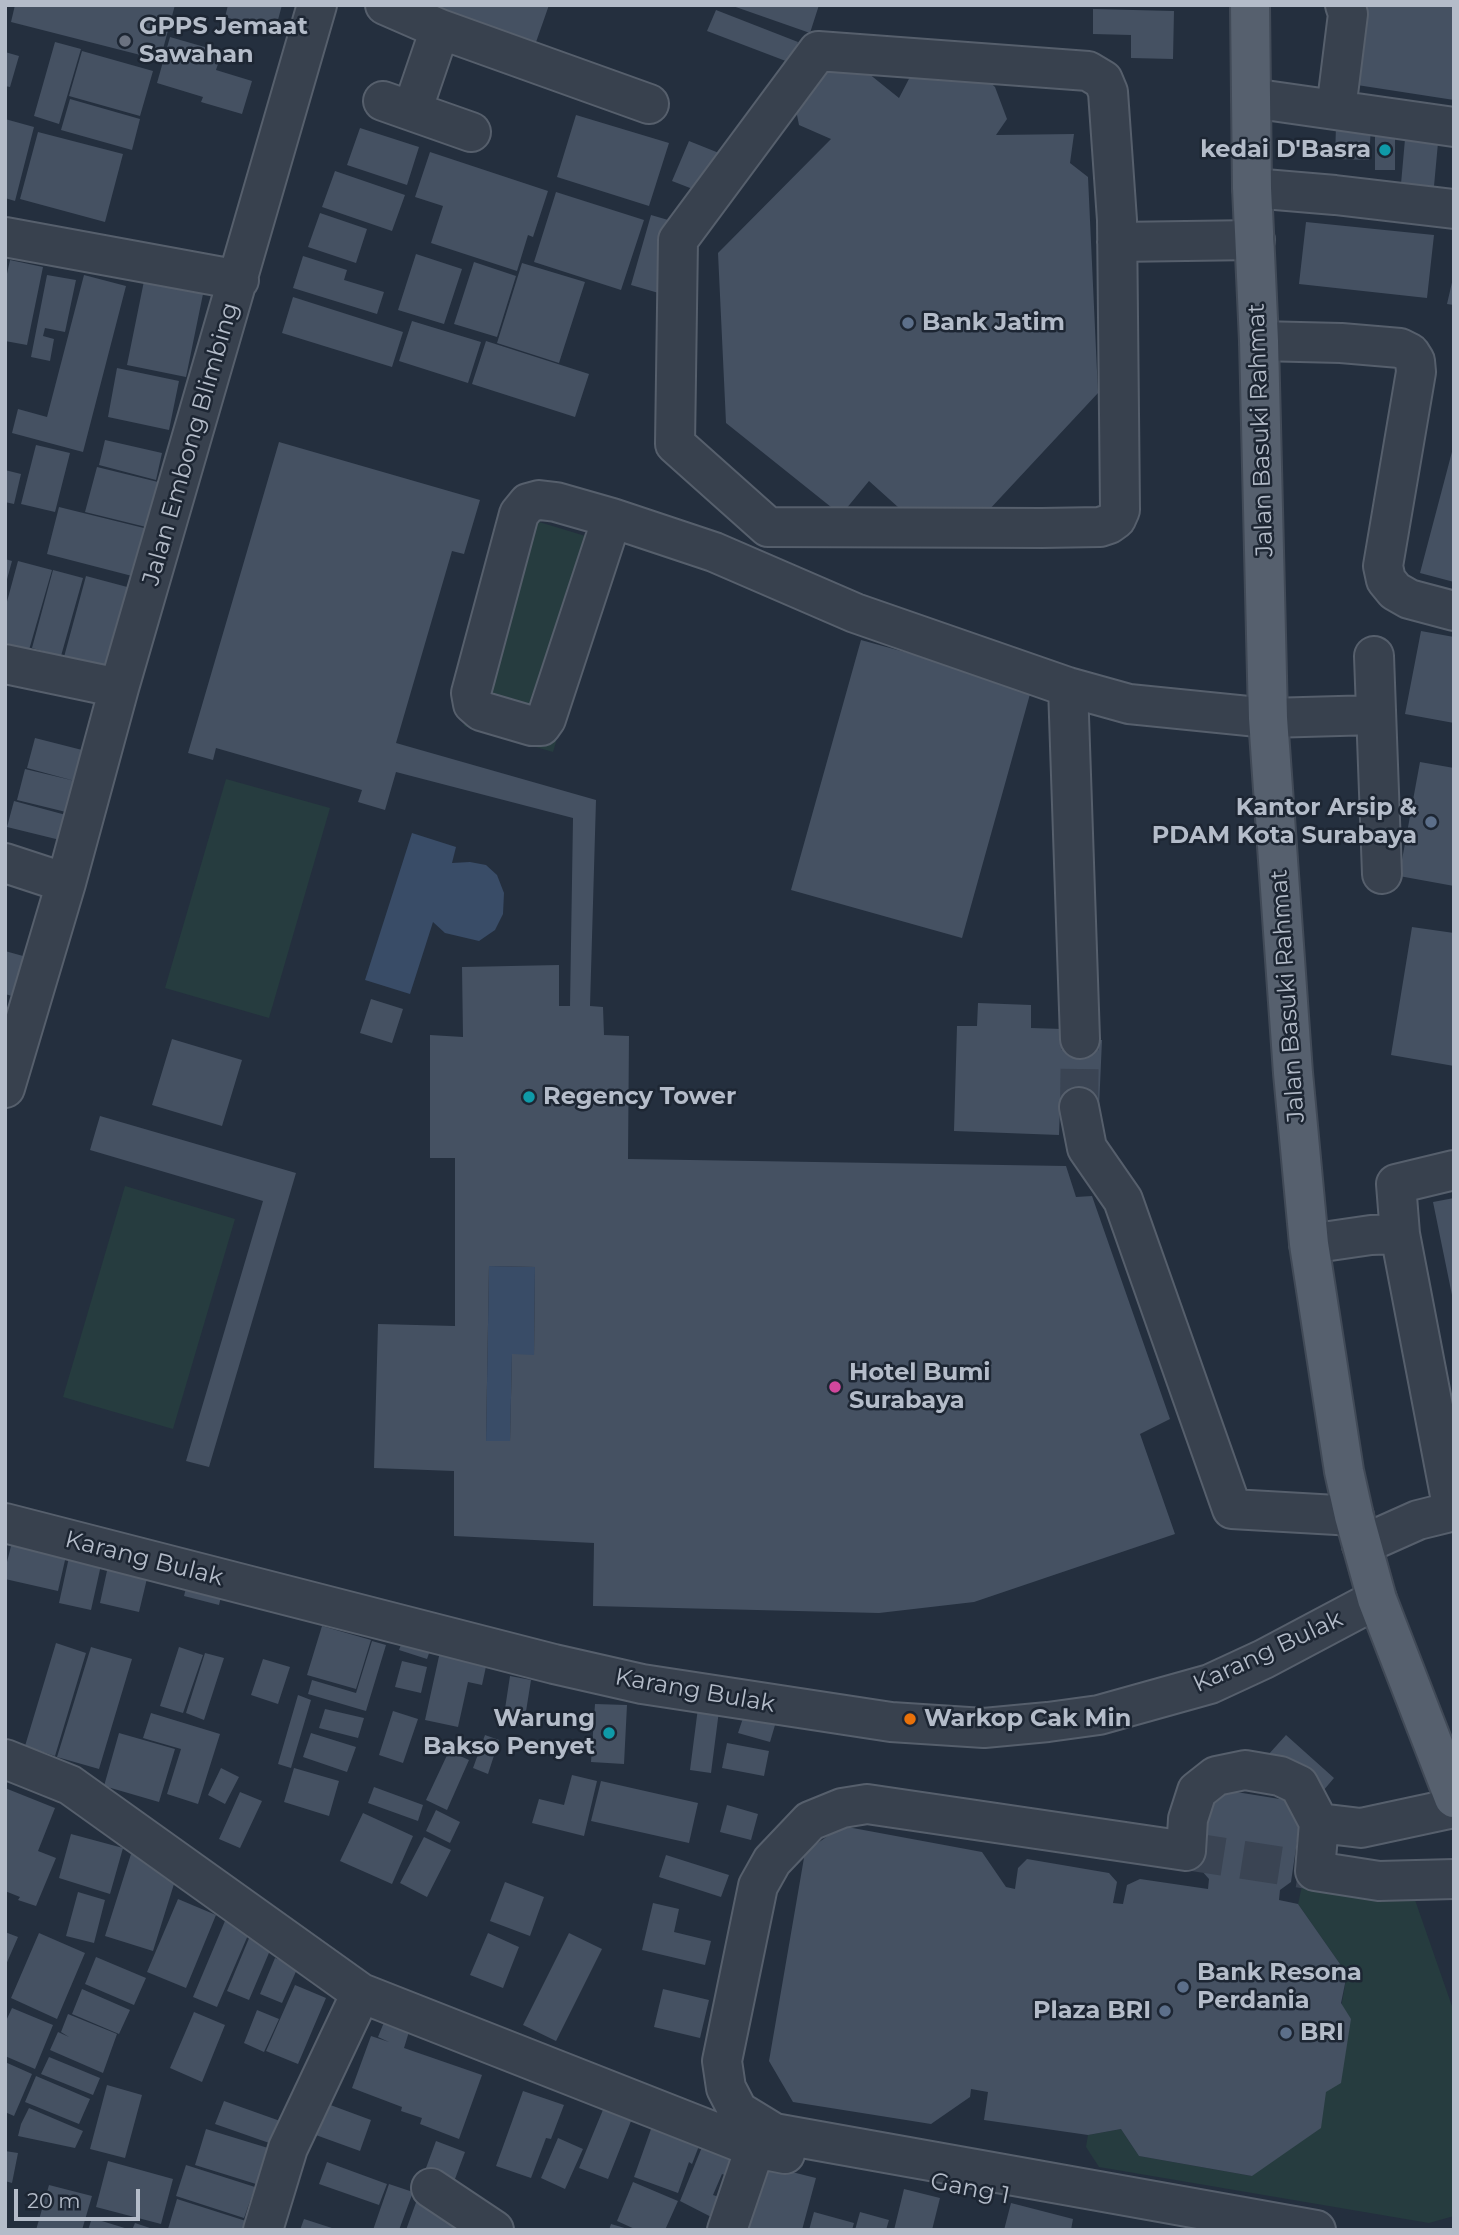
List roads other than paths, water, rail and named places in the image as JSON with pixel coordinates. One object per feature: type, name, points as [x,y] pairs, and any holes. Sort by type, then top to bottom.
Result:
[{"type":"main road","name":"Jalan Basuki Rahmat","points":[[1250,5],[1268,718],[1293,1073],[1309,1244],[1340,1444],[1358,1531],[1377,1599],[1454,1798]]},
{"type":"street","name":"Jalan Embong Blimbing","points":[[5,1088],[317,5]]},
{"type":"street","points":[[385,5],[440,29],[649,104]]},
{"type":"street","points":[[1336,110],[1348,14],[1345,5]]},
{"type":"street","points":[[440,29],[397,106],[471,132]]},
{"type":"street","points":[[818,51],[1088,71],[1103,80],[1108,92],[1117,231],[1120,510],[1116,519],[1109,524],[1100,527],[1042,528],[768,527],[676,444],[678,240],[818,51]]},
{"type":"street","points":[[1251,98],[1454,127]]},
{"type":"street","points":[[1117,231],[1254,215],[1335,195],[1454,209]]},
{"type":"street","points":[[5,237],[239,280]]},
{"type":"street","points":[[1259,341],[1388,346],[1410,353],[1415,361],[1416,372],[1383,566],[1387,580],[1395,591],[1409,599],[1454,611]]},
{"type":"street","points":[[612,518],[546,719],[541,726],[532,726],[481,711],[473,704],[471,693],[519,514],[528,503],[539,500],[556,502],[612,518],[714,552],[855,612],[1068,687],[1129,704],[1268,718],[1375,715]]},
{"type":"street","points":[[1374,656],[1382,874]]},
{"type":"street","points":[[5,664],[119,688]]},
{"type":"street","points":[[1068,687],[1080,1040]]},
{"type":"street","points":[[5,863],[66,883]]},
{"type":"street","points":[[1079,1107],[1087,1148],[1122,1200],[1232,1509],[1358,1531],[1453,1511],[1400,1234],[1396,1184],[1454,1170]]},
{"type":"street","points":[[1309,1244],[1371,1235],[1400,1234]]},
{"type":"street","name":"Karang Bulak","points":[[5,1523],[554,1664],[642,1684],[891,1722],[984,1728],[1099,1715],[1210,1684],[1264,1659],[1377,1599]]},
{"type":"street","name":"Gang 1","points":[[5,1759],[69,1785],[361,1993],[755,2148],[1186,2230]]},
{"type":"street","points":[[1316,2230],[774,2133],[738,2110],[726,2088],[722,2061],[758,1886],[772,1861],[810,1821],[842,1808],[867,1804],[1186,1851],[1188,1819],[1197,1791],[1216,1776],[1245,1770],[1280,1776],[1299,1785],[1320,1824],[1315,1871],[1379,1881],[1454,1879]]},
{"type":"street","points":[[1320,1824],[1361,1828],[1454,1808]]},
{"type":"street","points":[[263,2230],[288,2148],[361,1993]]},
{"type":"street","points":[[727,2230],[755,2148]]},
{"type":"street","points":[[431,2188],[494,2230]]},
{"type":"water","points":[[412,833],[456,847],[452,863],[486,865],[497,875],[504,893],[503,914],[495,930],[479,941],[445,933],[433,922],[410,994],[365,980]]},
{"type":"water","points":[[489,1266],[535,1267],[534,1355],[512,1355],[510,1441],[486,1441]]},
{"type":"tunnel","points":[[1079,1107],[1080,1039]]},
{"type":"tunnel","points":[[1186,1851],[1315,1871]]},
{"type":"place","name":"GPPS Jemaat Sawahan","points":[[125,41]]},
{"type":"place","name":"kedai D'Basra","points":[[1385,150]]},
{"type":"place","name":"Bank Jatim","points":[[908,323]]},
{"type":"place","name":"Kantor Arsip & PDAM Kota Surabaya","points":[[1431,822]]},
{"type":"place","name":"Regency Tower","points":[[529,1097]]},
{"type":"place","name":"Hotel Bumi Surabaya","points":[[835,1387]]},
{"type":"place","name":"Warkop Cak Min","points":[[910,1719]]},
{"type":"place","name":"Warung Bakso Penyet","points":[[609,1733]]},
{"type":"place","name":"Bank Resona Perdania","points":[[1183,1987]]},
{"type":"place","name":"Plaza BRI","points":[[1165,2011]]},
{"type":"place","name":"BRI","points":[[1286,2033]]}]
